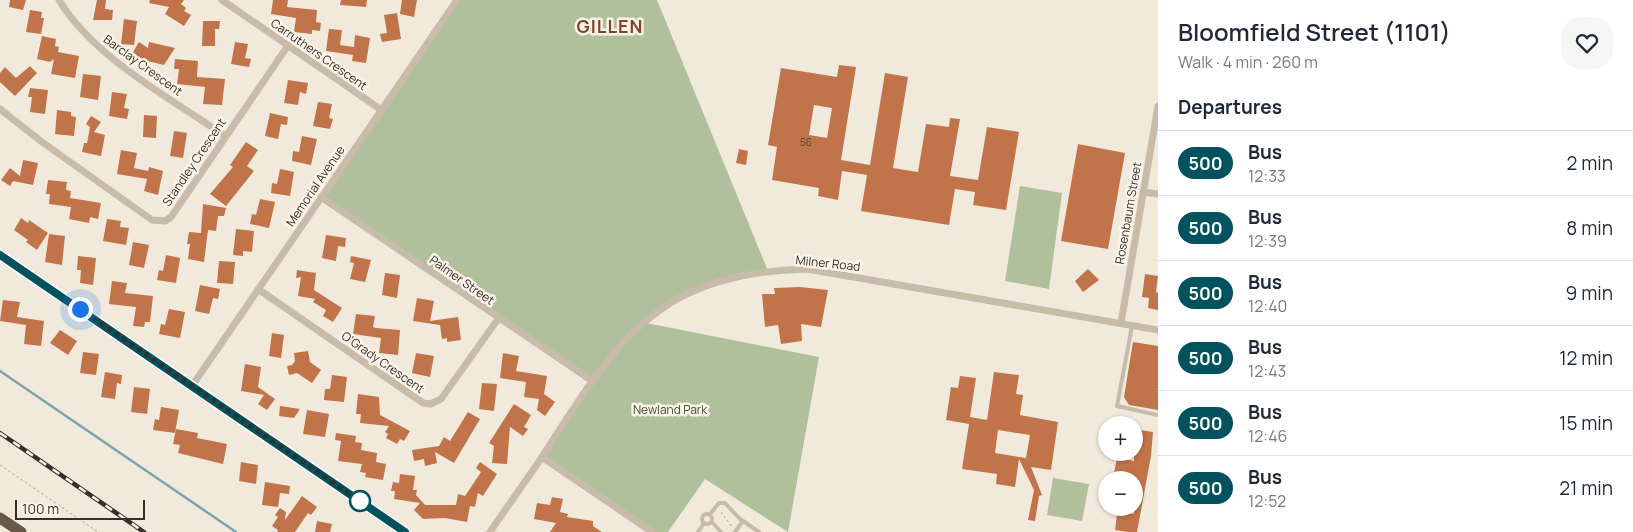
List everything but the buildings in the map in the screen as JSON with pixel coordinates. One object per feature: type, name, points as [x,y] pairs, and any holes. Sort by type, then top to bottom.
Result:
[{"type":"highway","points":[[0,518],[21,532]]},
{"type":"street","name":"Barclay Crescent","points":[[59,0],[98,48],[225,136]]},
{"type":"street","name":"Carruthers Crescent","points":[[222,0],[287,47],[380,109]]},
{"type":"street","points":[[233,7],[238,0]]},
{"type":"street","name":"Memorial Avenue","points":[[192,386],[380,109],[457,0]]},
{"type":"street","name":"Standley Crescent","points":[[0,109],[42,142],[152,220],[160,221],[171,217],[287,47]]},
{"type":"street","name":"Rosenbaum Street","points":[[1121,323],[1158,106]]},
{"type":"street","points":[[1143,192],[1158,194]]},
{"type":"street","name":"Palmer Street","points":[[321,197],[498,319],[591,380]]},
{"type":"street","points":[[0,254],[405,532]]},
{"type":"street","name":"Milner Road","points":[[490,532],[542,457],[591,380],[632,334],[679,299],[711,285],[768,270],[807,269],[1158,330]]},
{"type":"street","name":"O'Grady Crescent","points":[[258,289],[423,403],[431,404],[441,399],[498,319]]},
{"type":"street","points":[[542,457],[652,532]]},
{"type":"lane","points":[[1132,326],[1117,406],[1158,415]]},
{"type":"lane","points":[[698,532],[704,523],[703,516],[710,514],[721,503],[728,504],[742,521],[759,532]]},
{"type":"lane","points":[[710,514],[712,522],[721,532]]},
{"type":"lane","points":[[735,531],[742,521]]},
{"type":"lane","points":[[704,523],[712,522]]},
{"type":"path","points":[[0,465],[98,532]]},
{"type":"path","points":[[716,506],[735,531]]},
{"type":"green space","name":"Newland Park","points":[[457,0],[657,0],[768,271],[742,275],[679,299],[646,323],[819,357],[788,532],[705,479],[668,532],[652,532],[542,457],[590,380],[321,197]]},
{"type":"green space","points":[[1020,186],[1062,193],[1049,289],[1005,281]]},
{"type":"green space","points":[[1053,478],[1089,484],[1082,521],[1047,515]]},
{"type":"waterway","points":[[0,371],[236,532]]},
{"type":"railway","points":[[0,433],[144,532]]},
{"type":"bus line","name":"500","points":[[0,255],[405,532]]},
{"type":"district","name":"GILLEN","points":[[610,26]]},
{"type":"route","points":[[80,309],[360,501]]}]
